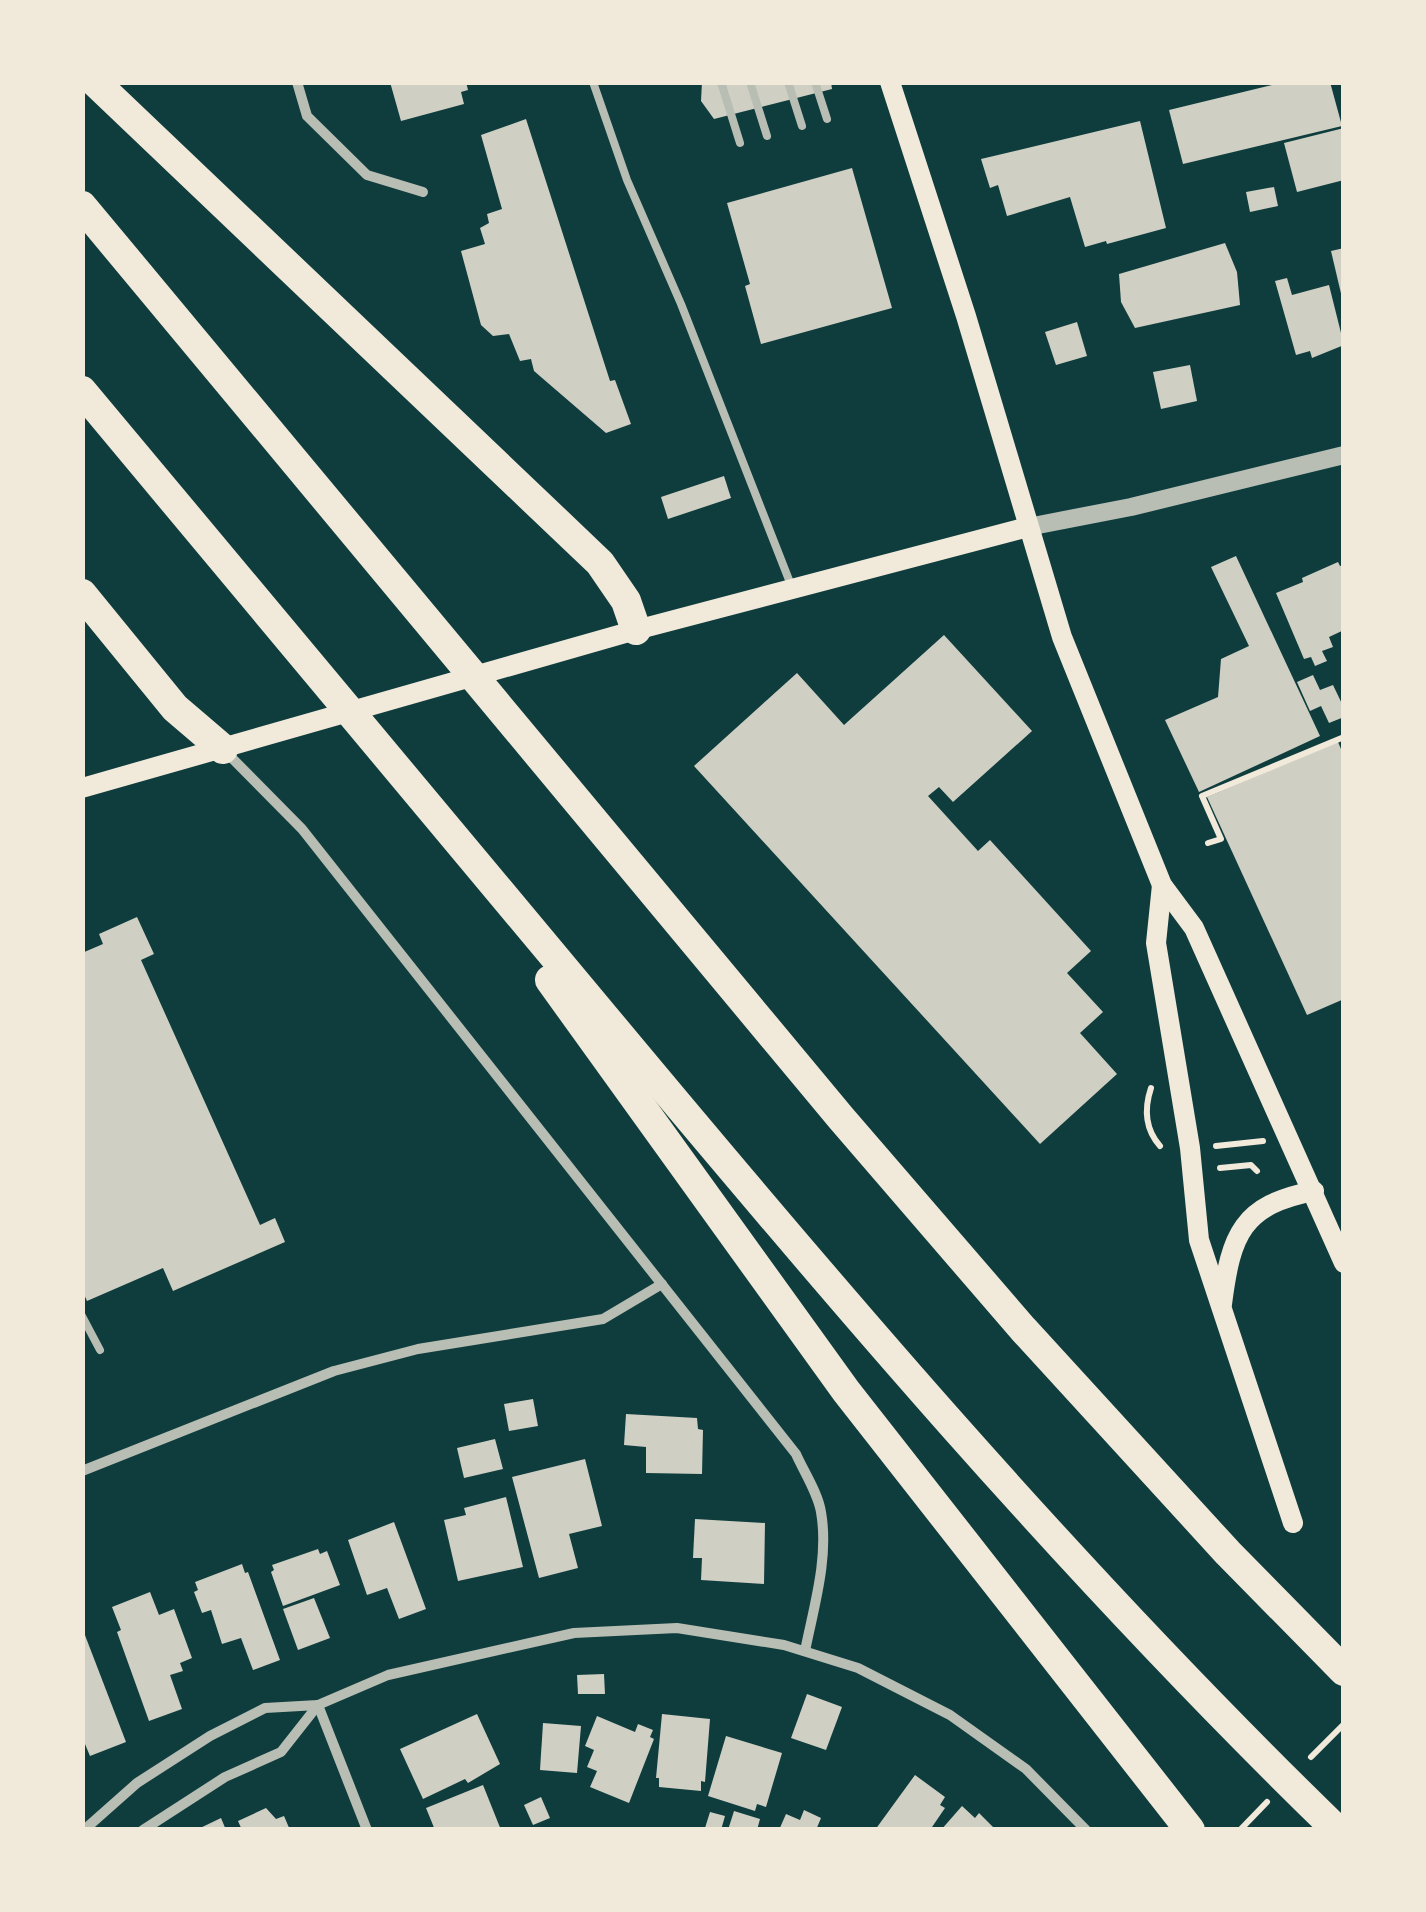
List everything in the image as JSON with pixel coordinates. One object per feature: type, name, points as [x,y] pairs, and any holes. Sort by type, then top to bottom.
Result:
[{"type":"highway","points":[[95,82],[600,563],[626,601],[636,630]]},
{"type":"highway","points":[[82,206],[424,612],[841,1118],[1023,1329],[1228,1553],[1344,1672]]},
{"type":"highway","points":[[82,391],[944,1419],[1153,1644],[1337,1830]]},
{"type":"highway","points":[[82,594],[175,708],[223,749]]},
{"type":"highway","points":[[412,786],[846,1391],[1190,1830]]},
{"type":"main road","points":[[890,82],[966,316],[1062,636],[1162,885],[1194,928],[1344,1262]]},
{"type":"main road","points":[[82,788],[636,630],[1028,527]]},
{"type":"main road","points":[[1162,885],[1156,943],[1190,1148],[1199,1240],[1293,1522]]},
{"type":"main road","points":[[1221,1310],[1230,1258],[1256,1211],[1279,1198],[1314,1191]]},
{"type":"street","points":[[296,82],[307,116],[367,175],[423,192]]},
{"type":"street","points":[[1028,527],[1131,507],[1344,455]]},
{"type":"street","points":[[223,749],[302,829],[796,1454],[821,1509],[822,1568],[805,1651]]},
{"type":"street","points":[[82,1472],[334,1372],[418,1349],[603,1319],[662,1284]]},
{"type":"street","points":[[84,1830],[136,1783],[210,1736],[265,1708],[318,1706],[388,1675],[574,1633],[677,1628],[805,1651],[858,1668],[950,1714],[1026,1769],[1086,1830]]},
{"type":"street","points":[[144,1830],[224,1777],[281,1752],[318,1706]]},
{"type":"street","points":[[318,1706],[367,1830]]},
{"type":"lane","points":[[593,82],[627,180],[792,588]]},
{"type":"lane","points":[[721,82],[740,142]]},
{"type":"lane","points":[[750,82],[767,136]]},
{"type":"lane","points":[[788,82],[802,126]]},
{"type":"lane","points":[[815,82],[827,120]]},
{"type":"lane","points":[[82,1316],[100,1350]]},
{"type":"path","points":[[1208,843],[1221,840],[1202,796],[1344,737]]},
{"type":"path","points":[[1214,1146],[1289,1138]]},
{"type":"path","points":[[1220,1168],[1251,1164],[1256,1171]]},
{"type":"building","points":[[390,82],[466,82],[468,90],[461,92],[464,104],[401,121]]},
{"type":"building","points":[[702,82],[831,82],[832,89],[714,119],[701,101]]},
{"type":"building","points":[[1284,82],[1330,82],[1342,126],[1183,164],[1169,110]]},
{"type":"building","points":[[526,119],[610,381],[615,380],[631,424],[606,433],[534,371],[531,359],[520,361],[509,334],[493,336],[481,325],[461,251],[485,244],[480,228],[489,223],[487,214],[502,209],[481,135]]},
{"type":"building","points":[[1140,121],[1166,228],[1085,247],[1070,197],[1007,216],[998,185],[990,188],[981,159]]},
{"type":"building","points":[[1344,128],[1344,180],[1297,192],[1284,143]]},
{"type":"building","points":[[852,168],[892,308],[761,344],[745,286],[750,284],[727,203]]},
{"type":"building","points":[[1274,187],[1278,206],[1250,212],[1246,192]]},
{"type":"building","points":[[1225,243],[1237,272],[1240,305],[1135,328],[1121,302],[1119,274]]},
{"type":"building","points":[[1344,248],[1344,302],[1343,302],[1331,251]]},
{"type":"building","points":[[1287,278],[1292,295],[1329,285],[1344,345],[1312,358],[1310,351],[1296,355],[1275,281]]},
{"type":"building","points":[[1077,322],[1087,356],[1056,365],[1045,332]]},
{"type":"building","points":[[1190,365],[1197,401],[1161,409],[1153,372]]},
{"type":"building","points":[[724,476],[731,498],[668,519],[661,497]]},
{"type":"building","points":[[1236,556],[1320,736],[1199,792],[1165,720],[1218,697],[1221,659],[1249,646],[1211,567]]},
{"type":"building","points":[[1338,562],[1344,565],[1344,630],[1329,637],[1333,647],[1322,651],[1327,661],[1315,666],[1311,657],[1304,659],[1276,593]]},
{"type":"building","points":[[944,635],[1032,731],[953,802],[939,787],[928,796],[978,851],[990,840],[1091,951],[1067,973],[1103,1012],[1080,1033],[1117,1074],[1040,1144],[694,766],[797,673],[844,725]]},
{"type":"building","points":[[1313,675],[1320,690],[1333,685],[1344,717],[1329,723],[1321,706],[1310,711],[1297,682]]},
{"type":"building","points":[[1338,742],[1344,756],[1344,999],[1307,1015],[1207,797]]},
{"type":"building","points":[[137,917],[154,954],[141,960],[260,1225],[275,1218],[285,1242],[173,1291],[163,1268],[87,1301],[82,1290],[82,953],[103,944],[99,934]]},
{"type":"building","points":[[533,1399],[538,1426],[509,1431],[504,1404]]},
{"type":"building","points":[[626,1414],[697,1418],[698,1429],[703,1430],[702,1474],[646,1473],[646,1447],[624,1445]]},
{"type":"building","points":[[495,1439],[503,1469],[464,1478],[457,1448]]},
{"type":"building","points":[[585,1459],[602,1526],[569,1534],[578,1568],[539,1578],[512,1477]]},
{"type":"building","points":[[506,1497],[523,1567],[458,1581],[444,1520],[466,1515],[464,1508]]},
{"type":"building","points":[[695,1519],[765,1523],[764,1584],[701,1580],[702,1558],[693,1558]]},
{"type":"building","points":[[394,1522],[426,1609],[399,1619],[387,1588],[367,1595],[348,1540]]},
{"type":"building","points":[[318,1549],[320,1554],[327,1551],[340,1585],[283,1606],[272,1565]]},
{"type":"building","points":[[242,1564],[280,1660],[253,1670],[241,1638],[222,1644],[211,1610],[202,1613],[194,1592],[198,1590],[195,1582]]},
{"type":"building","points":[[150,1592],[159,1615],[174,1609],[192,1658],[180,1663],[183,1671],[170,1675],[182,1709],[149,1721],[112,1607]]},
{"type":"building","points":[[314,1598],[330,1638],[298,1650],[283,1609]]},
{"type":"building","points":[[83,1630],[126,1742],[90,1756],[82,1737]]},
{"type":"building","points":[[604,1674],[605,1694],[578,1694],[577,1675]]},
{"type":"building","points":[[807,1694],[842,1707],[826,1750],[791,1738]]},
{"type":"building","points":[[477,1714],[500,1764],[468,1783],[465,1779],[423,1799],[400,1749]]},
{"type":"building","points":[[662,1714],[710,1719],[701,1791],[659,1787],[656,1778]]},
{"type":"building","points":[[597,1716],[635,1732],[638,1724],[653,1730],[650,1737],[654,1739],[629,1803],[590,1787],[597,1771],[587,1767],[594,1750],[585,1746]]},
{"type":"building","points":[[543,1723],[581,1726],[577,1773],[540,1770]]},
{"type":"building","points":[[726,1736],[782,1753],[766,1807],[757,1804],[755,1811],[708,1796]]},
{"type":"building","points":[[915,1775],[945,1797],[940,1805],[945,1808],[930,1830],[875,1830]]},
{"type":"building","points":[[483,1785],[501,1830],[435,1830],[426,1808]]},
{"type":"building","points":[[541,1797],[550,1818],[533,1825],[524,1805]]},
{"type":"building","points":[[962,1806],[975,1818],[979,1813],[996,1830],[941,1830]]},
{"type":"building","points":[[266,1808],[276,1819],[284,1816],[290,1830],[242,1830],[238,1821]]},
{"type":"building","points":[[804,1810],[821,1818],[816,1830],[779,1830],[786,1814],[800,1820]]},
{"type":"building","points":[[734,1811],[760,1819],[757,1830],[728,1830]]},
{"type":"building","points":[[710,1812],[725,1816],[721,1830],[705,1828]]},
{"type":"building","points":[[221,1818],[226,1830],[196,1830]]}]
